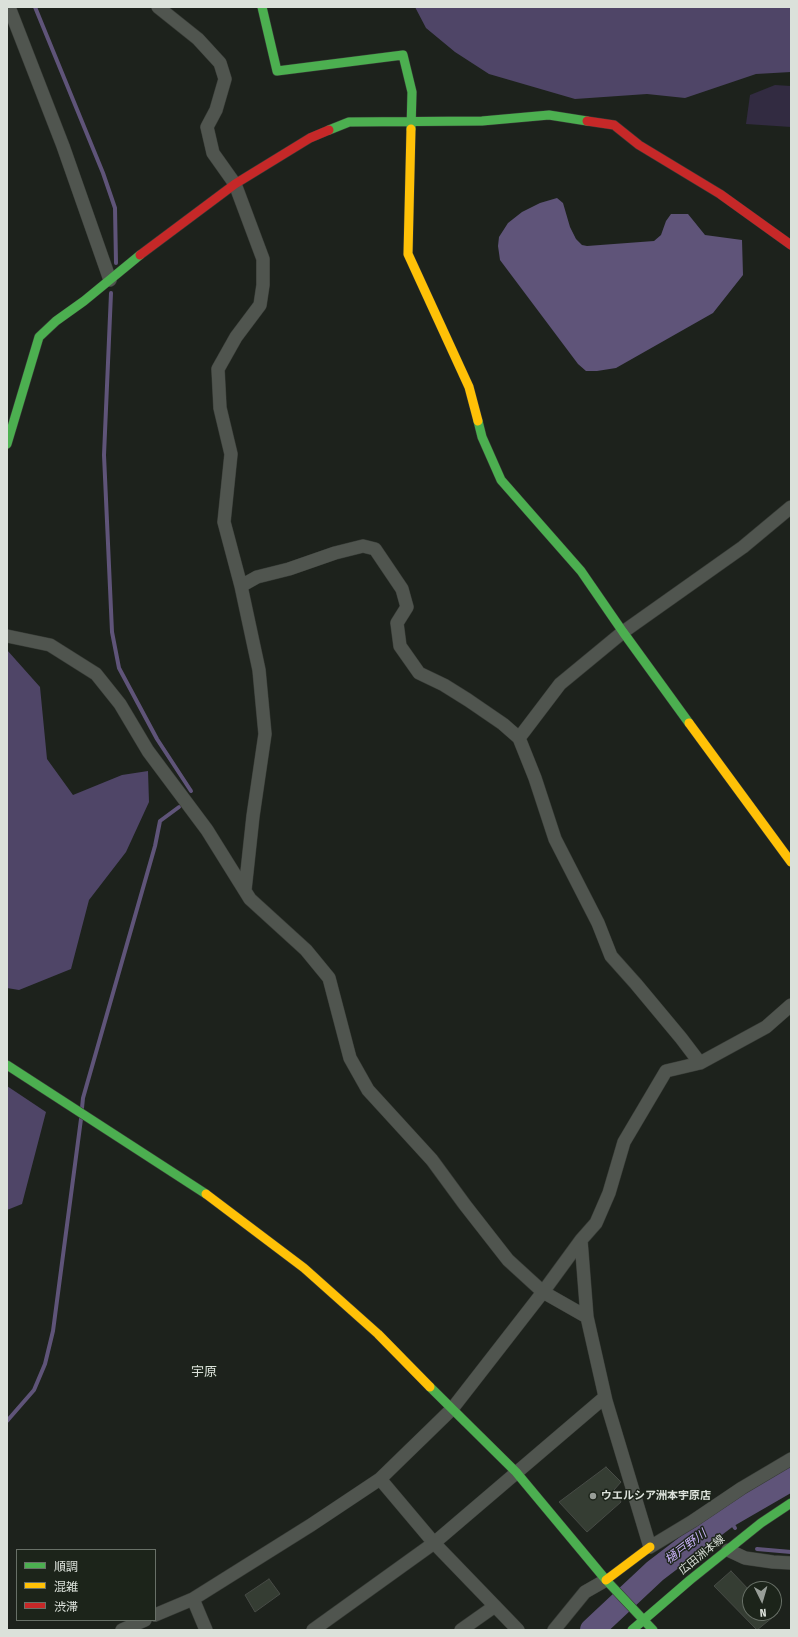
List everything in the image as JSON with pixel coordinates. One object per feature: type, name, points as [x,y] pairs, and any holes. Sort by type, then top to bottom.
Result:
[{"type":"street","points":[[9,7],[63,146],[110,280]]},
{"type":"street","points":[[158,7],[198,39],[220,63],[225,79],[216,110],[208,127],[213,153],[235,184],[263,259],[263,285],[260,304],[236,338],[218,368],[220,408],[231,454],[224,522],[241,586],[259,670],[265,734],[253,816],[245,890]]},
{"type":"street","points":[[262,7],[277,71],[403,56],[412,92],[408,254],[469,387],[482,437],[501,480],[581,571],[623,632],[791,862]]},
{"type":"street","points":[[7,444],[40,337],[56,321],[153,245],[235,184],[310,138],[349,122],[482,121],[549,114],[614,125],[639,145],[720,194],[791,245]]},
{"type":"street","points":[[519,738],[560,684],[623,632],[743,547],[791,507]]},
{"type":"street","points":[[241,586],[257,577],[289,569],[335,553],[364,546],[375,549],[382,562],[402,588],[407,607],[397,623],[400,646],[418,673],[444,685],[468,700],[503,724],[519,738],[535,778],[555,839],[598,923],[611,956],[671,1026],[700,1063]]},
{"type":"street","points":[[7,636],[50,645],[96,674],[120,704],[148,751],[207,830],[250,899],[306,950],[329,978],[350,1058],[368,1090],[432,1160],[465,1206],[508,1260],[543,1292],[587,1317]]},
{"type":"street","points":[[156,1616],[193,1599],[380,1479],[452,1409],[543,1292],[581,1240],[596,1223],[609,1193],[624,1142],[666,1071],[700,1063],[766,1027],[791,1005]]},
{"type":"street","points":[[7,1065],[213,1199],[304,1268],[378,1334],[516,1472],[606,1580],[652,1630]]},
{"type":"street","points":[[581,1240],[587,1317],[605,1397],[650,1547]]},
{"type":"street","points":[[313,1630],[434,1543],[605,1397]]},
{"type":"street","points":[[554,1630],[585,1592],[606,1580],[650,1547],[693,1521],[742,1488],[791,1459]]},
{"type":"street","points":[[380,1479],[434,1543],[518,1630]]},
{"type":"street","name":"広田洲本線","points":[[632,1630],[643,1619],[761,1523],[791,1504]]},
{"type":"street","points":[[728,1550],[745,1558],[791,1563]]},
{"type":"street","points":[[193,1599],[206,1630]]},
{"type":"street","points":[[461,1630],[495,1606]]},
{"type":"street","points":[[122,1630],[143,1621]]},
{"type":"shaded area","points":[[415,7],[791,7],[791,72],[756,74],[685,98],[647,94],[575,99],[489,74],[455,52],[426,28]]},
{"type":"shaded area","points":[[775,85],[791,86],[791,127],[746,124],[750,95]]},
{"type":"shaded area","points":[[557,198],[563,203],[570,227],[576,239],[582,245],[587,246],[654,241],[661,235],[666,221],[671,214],[688,214],[705,235],[742,240],[743,275],[713,313],[616,368],[586,371],[578,364],[500,260],[498,246],[499,237],[508,223],[522,212],[540,203]]},
{"type":"shaded area","points":[[7,650],[40,687],[47,759],[73,795],[122,775],[148,771],[149,802],[126,852],[89,900],[71,969],[19,990],[7,988]]},
{"type":"shaded area","points":[[7,1086],[46,1112],[22,1204],[7,1210]]},
{"type":"building","name":"ウエルシア洲本宇原店","points":[[606,1467],[621,1482],[614,1490],[621,1502],[587,1532],[559,1502]]},
{"type":"building","points":[[731,1571],[742,1583],[742,1615],[714,1586]]},
{"type":"building","points":[[269,1579],[280,1594],[255,1612],[245,1595]]},
{"type":"building","points":[[748,1621],[768,1621],[757,1630]]},
{"type":"waterway","points":[[35,7],[103,173],[115,208],[116,263]]},
{"type":"waterway","points":[[111,293],[104,455],[112,632],[119,668],[157,739],[191,791]]},
{"type":"waterway","points":[[82,1108],[83,1098],[155,846],[160,821],[179,807]]},
{"type":"waterway","points":[[7,1421],[34,1390],[45,1364],[53,1331],[81,1119]]},
{"type":"waterway","name":"樋戸野川","points":[[592,1630],[655,1571],[727,1516],[791,1479]]},
{"type":"waterway","points":[[727,1516],[735,1528]]},
{"type":"waterway","points":[[757,1549],[791,1552]]},
{"type":"traffic: fast","points":[[262,7],[277,71],[403,55],[412,92],[411,129]]},
{"type":"traffic: fast","points":[[329,130],[349,122],[482,121],[549,115],[587,121]]},
{"type":"traffic: fast","points":[[7,444],[39,337],[56,321],[84,301],[140,255]]},
{"type":"traffic: fast","points":[[478,421],[482,437],[501,480],[581,571],[689,723]]},
{"type":"traffic: fast","points":[[7,1065],[206,1194]]},
{"type":"traffic: fast","points":[[430,1387],[516,1472],[606,1580],[653,1630]]},
{"type":"traffic: fast","points":[[632,1630],[690,1580],[761,1523],[791,1503]]},
{"type":"traffic: slow","points":[[411,129],[408,254],[469,387],[478,421]]},
{"type":"traffic: slow","points":[[689,723],[791,862]]},
{"type":"traffic: slow","points":[[206,1194],[304,1268],[378,1334],[430,1387]]},
{"type":"traffic: slow","points":[[606,1580],[650,1547]]},
{"type":"traffic: jam","points":[[587,121],[614,125],[639,145],[720,194],[791,245]]},
{"type":"traffic: jam","points":[[140,255],[235,184],[310,138],[329,130]]},
{"type":"place","name":"ウエルシア洲本宇原店","points":[[593,1496]]},
{"type":"district","name":"宇原","points":[[204,1372]]}]
